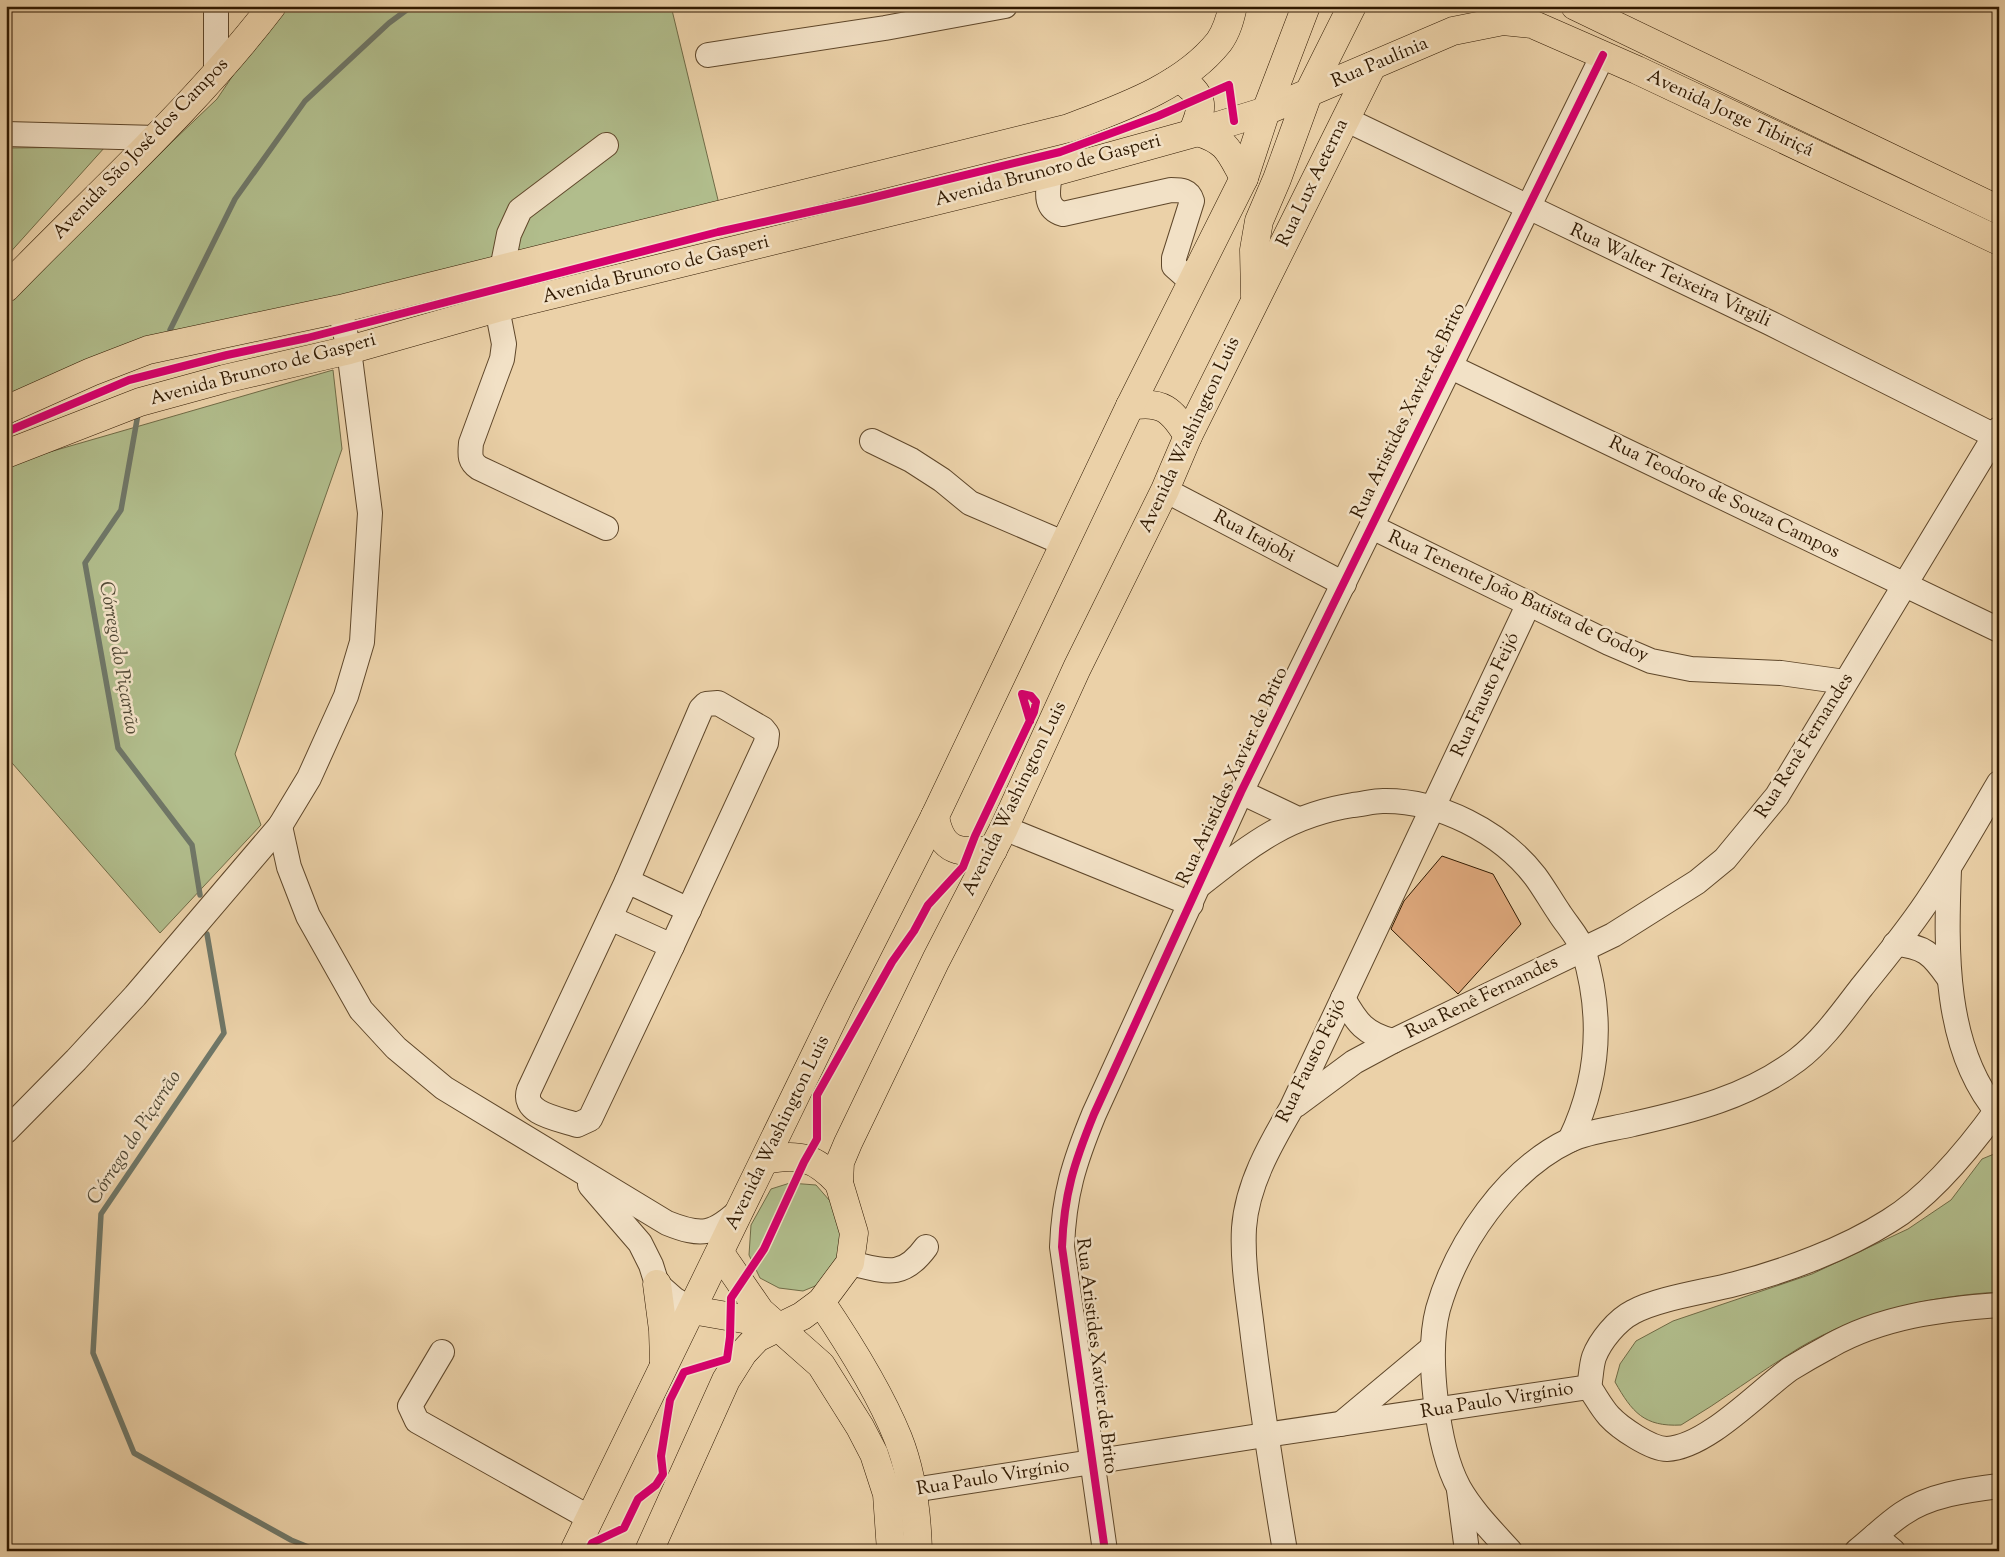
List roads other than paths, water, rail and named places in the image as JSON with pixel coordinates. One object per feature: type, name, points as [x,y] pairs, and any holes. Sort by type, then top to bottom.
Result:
[{"type":"main road","name":"Avenida São José dos Campos","points":[[6,288],[69,223],[157,138],[216,75],[272,6]]},
{"type":"main road","name":"Avenida Brunoro de Gasperi","points":[[6,410],[91,372],[148,350],[340,309],[502,270],[1069,128],[1121,108],[1174,81],[1208,54],[1220,41],[1227,28],[1233,6]]},
{"type":"main road","name":"Avenida Washington Luis","points":[[574,1551],[840,1004],[935,816],[1063,543],[1244,178],[1266,111],[1306,6]]},
{"type":"main road","points":[[1318,6],[1306,33],[1305,48],[1310,55],[1325,60]]},
{"type":"main road","name":"Avenida Washington Luis","points":[[649,1551],[726,1380],[743,1353],[757,1338],[779,1325],[802,1316],[821,1302],[850,1263],[854,1233],[839,1182],[840,1162],[936,960],[999,839],[1077,668],[1165,490],[1188,436],[1255,300],[1254,250],[1259,220],[1277,179],[1308,94],[1352,6]]},
{"type":"main road","points":[[1453,32],[1479,6]]},
{"type":"main road","name":"Avenida Jorge Tibiriçá","points":[[1575,6],[1999,210]]},
{"type":"main road","name":"Avenida Jorge Tibiriçá","points":[[1453,32],[1503,21],[1532,24],[1603,55],[1999,241]]},
{"type":"main road","name":"Rua Paulínia","points":[[1308,94],[1453,32]]},
{"type":"main road","name":"Rua Lux Aeterna","points":[[1255,300],[1372,66]]},
{"type":"main road","points":[[1174,81],[1181,80],[1190,86],[1199,97],[1200,116],[1195,132],[1214,137],[1223,143],[1244,178]]},
{"type":"main road","name":"Avenida Brunoro de Gasperi","points":[[6,454],[140,402],[224,379],[349,350],[498,308],[1050,173],[1266,111],[1308,94]]},
{"type":"main road","points":[[1130,406],[1147,403],[1166,408],[1176,416],[1188,436]]},
{"type":"main road","points":[[935,816],[937,832],[947,845],[957,850],[968,852],[999,839]]},
{"type":"main road","points":[[765,1160],[784,1156],[802,1157],[824,1167],[839,1182]]},
{"type":"main road","points":[[720,1253],[760,1311],[779,1325],[821,1364],[874,1454],[900,1492],[918,1551]]},
{"type":"main road","points":[[657,1284],[663,1330],[664,1368]]},
{"type":"main road","points":[[821,1302],[848,1342],[898,1439],[900,1492],[891,1551]]},
{"type":"main road","points":[[692,1310],[779,1325]]},
{"type":"street","points":[[216,6],[216,75]]},
{"type":"street","points":[[708,55],[885,28],[1006,6]]},
{"type":"street","name":"Rua Aristides Xavier de Brito","points":[[1105,1551],[1062,1248],[1064,1211],[1074,1165],[1094,1114],[1241,792],[1603,55]]},
{"type":"street","name":"Rua Walter Teixeira Virgili","points":[[1345,119],[1997,432]]},
{"type":"street","points":[[6,134],[157,138]]},
{"type":"street","points":[[502,270],[509,234],[520,210],[606,145]]},
{"type":"street","points":[[1050,173],[1047,197],[1055,212],[1063,214],[1171,190],[1182,190],[1188,193],[1192,201],[1174,258],[1177,271],[1192,282]]},
{"type":"street","points":[[498,308],[504,344],[502,359],[470,443],[472,463],[606,528]]},
{"type":"street","points":[[6,1131],[76,1060],[135,996],[280,826],[309,778],[342,704],[362,642],[370,513],[349,350],[340,309]]},
{"type":"street","name":"Rua Teodoro de Souza Campos","points":[[1449,366],[1999,630]]},
{"type":"street","name":"Rua Renê Fernandes","points":[[1291,1109],[1354,1062],[1393,1041],[1583,950],[1661,906],[1697,882],[1726,859],[1777,796],[1997,432]]},
{"type":"street","points":[[872,442],[910,460],[942,480],[970,503],[1063,543]]},
{"type":"street","name":"Rua Itajobi","points":[[1165,490],[1344,584]]},
{"type":"street","name":"Rua Tenente João Batista de Godoy","points":[[1372,526],[1610,643],[1651,661],[1691,669],[1781,674],[1845,682]]},
{"type":"street","name":"Rua Fausto Feijó","points":[[1286,1551],[1265,1435],[1244,1266],[1244,1227],[1253,1186],[1271,1143],[1291,1109],[1529,603]]},
{"type":"street","points":[[718,703],[763,729],[767,734],[766,744],[688,910],[590,1119],[584,1124],[577,1125],[534,1109],[528,1103],[527,1097],[627,881],[701,709],[706,704],[718,703]]},
{"type":"street","points":[[1467,1551],[1459,1487],[1442,1438],[1437,1411],[1432,1348],[1438,1309],[1456,1264],[1476,1226],[1499,1194],[1534,1164],[1570,1140],[1734,1097],[1769,1079],[1797,1060],[1822,1038],[1931,896],[1999,784]]},
{"type":"street","points":[[1241,792],[1298,819]]},
{"type":"street","points":[[999,839],[1194,896],[1276,829],[1298,819],[1332,809],[1383,801],[1433,807],[1481,829],[1514,854],[1534,875],[1583,950],[1594,994],[1597,1032],[1594,1072],[1582,1115],[1570,1140]]},
{"type":"street","points":[[280,826],[289,867],[308,916],[361,1010],[396,1048],[444,1088],[667,1223],[690,1232],[703,1233],[718,1226],[742,1207]]},
{"type":"street","points":[[1949,866],[1948,977],[1963,1045],[1977,1080],[1998,1111]]},
{"type":"street","points":[[627,881],[688,910]]},
{"type":"street","points":[[610,918],[672,946]]},
{"type":"street","points":[[1895,944],[1911,945],[1923,950],[1936,959],[1948,977]]},
{"type":"street","points":[[1343,998],[1354,1017],[1367,1032],[1393,1041]]},
{"type":"street","name":"Rua Paulo Virgínio","points":[[900,1492],[1589,1387],[1594,1358],[1606,1336],[1632,1312],[1653,1304],[1738,1284],[1812,1259],[1889,1222],[1917,1201],[1942,1176],[1998,1111]]},
{"type":"street","points":[[572,1165],[640,1243],[651,1264],[657,1284],[674,1300],[692,1310]]},
{"type":"street","points":[[850,1263],[897,1271],[910,1264],[926,1246]]},
{"type":"street","points":[[1589,1387],[1609,1416],[1641,1440],[1666,1449],[1673,1448],[1688,1445],[1734,1415],[1790,1369],[1831,1344],[1872,1326],[1917,1315],[1966,1307],[1999,1306]]},
{"type":"street","points":[[1341,1424],[1432,1348]]},
{"type":"street","points":[[442,1352],[410,1406],[417,1421],[590,1518]]},
{"type":"street","points":[[1856,1551],[1904,1513],[1934,1499],[1966,1490],[1999,1486]]},
{"type":"street","points":[[1459,1487],[1481,1519],[1510,1551]]},
{"type":"street","points":[[1875,1536],[1893,1551]]},
{"type":"waterway","name":"Córrego do Piçarrão","points":[[170,330],[235,199],[305,101],[389,23],[412,6]]},
{"type":"waterway","name":"Córrego do Piçarrão","points":[[138,414],[121,510],[85,563],[118,748],[192,845],[200,895]]},
{"type":"waterway","name":"Córrego do Piçarrão","points":[[207,934],[224,1033],[101,1214],[93,1353],[134,1453],[291,1540],[318,1551]]}]
